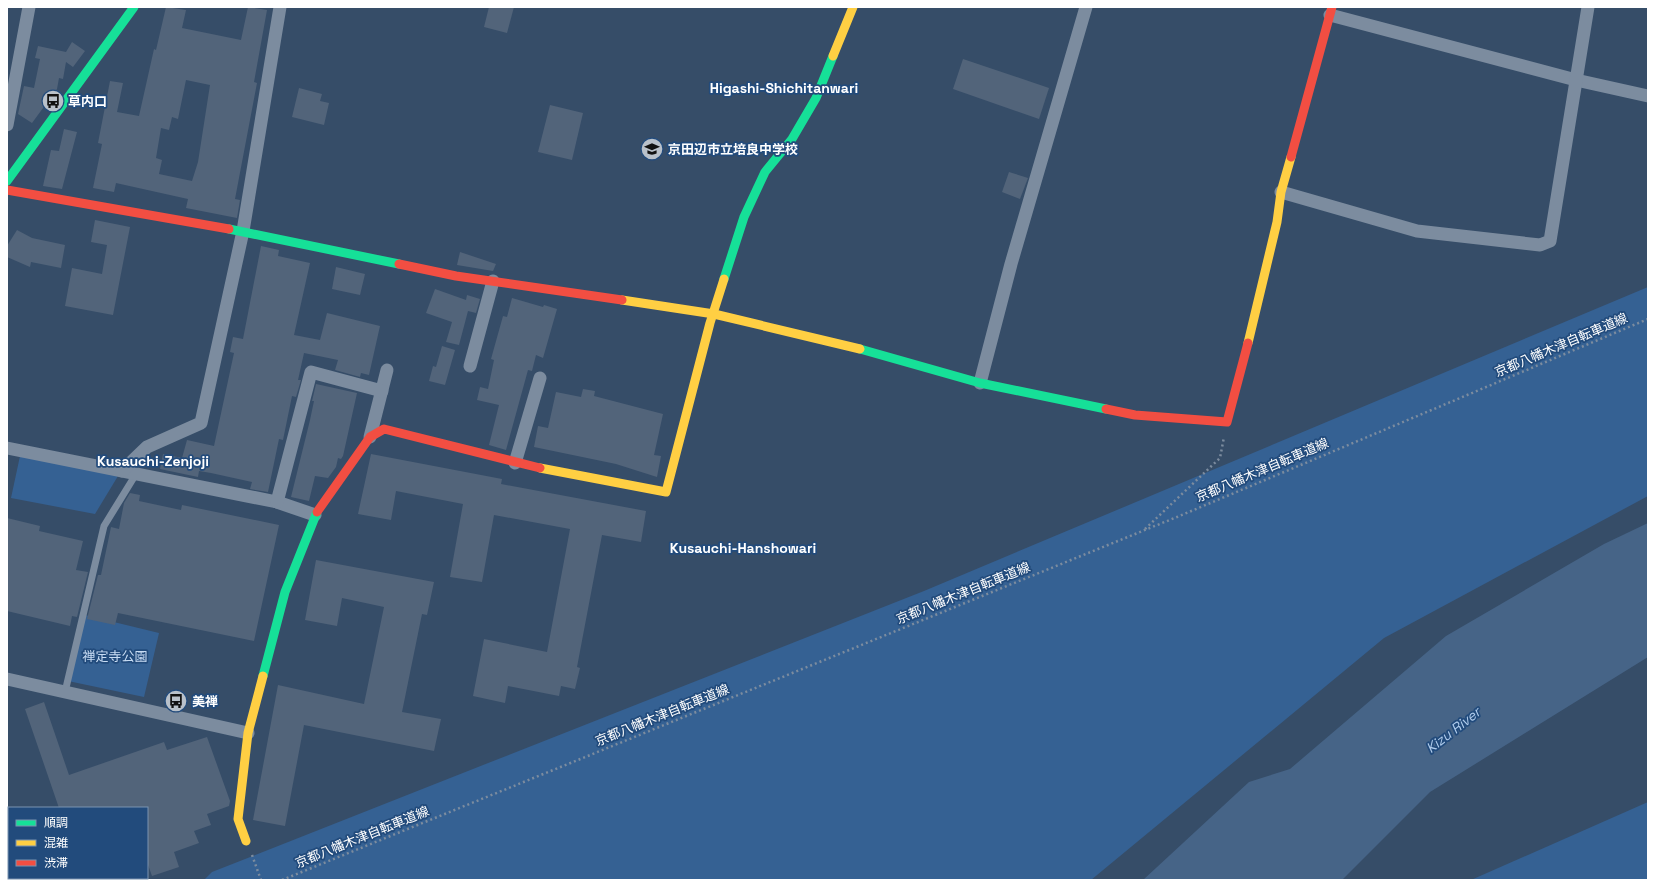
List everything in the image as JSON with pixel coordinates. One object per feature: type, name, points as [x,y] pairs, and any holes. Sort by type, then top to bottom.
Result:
[{"type":"street","points":[[7,125],[30,7]]},
{"type":"street","points":[[7,181],[134,7]]},
{"type":"street","points":[[122,471],[147,447],[201,423],[242,231],[280,7]]},
{"type":"street","points":[[370,436],[384,428],[515,463],[666,492],[714,314],[744,217],[764,172],[792,139],[816,98],[852,7]]},
{"type":"street","points":[[980,383],[1011,264],[1086,7]]},
{"type":"street","points":[[1281,192],[1417,231],[1540,246],[1550,241],[1588,7]]},
{"type":"street","points":[[7,190],[242,231],[456,276],[714,314],[843,344],[980,383],[1135,415],[1227,422],[1236,393],[1277,222],[1281,192],[1331,11],[1576,80],[1648,96]]},
{"type":"street","points":[[470,366],[493,281]]},
{"type":"street","points":[[246,841],[238,819],[248,733],[285,592],[315,515],[370,436],[387,370]]},
{"type":"street","points":[[277,502],[311,372],[382,392]]},
{"type":"street","points":[[515,463],[540,378]]},
{"type":"street","points":[[7,448],[277,502],[315,515]]},
{"type":"street","points":[[7,679],[248,733]]},
{"type":"lane","points":[[65,692],[104,526],[136,474]]},
{"type":"path","name":"京都八幡木津自転車道線","points":[[282,880],[1143,531],[1648,319]]},
{"type":"path","points":[[1143,531],[1220,458],[1227,422]]},
{"type":"path","points":[[246,841],[261,880]]},
{"type":"green space","points":[[1648,287],[1648,496],[1384,638],[1091,880],[204,880],[212,872],[924,591]]},
{"type":"green space","points":[[20,456],[118,476],[95,514],[11,498]]},
{"type":"green space","name":"禅定寺公園","points":[[85,615],[159,633],[144,697],[68,681]]},
{"type":"green space","points":[[1648,802],[1648,880],[1471,880]]},
{"type":"water","name":"Kizu River","points":[[1648,523],[1648,657],[1430,792],[1342,880],[1143,880],[1249,782],[1290,769],[1446,636],[1604,544]]},
{"type":"building","points":[[166,7],[186,10],[182,28],[241,40],[248,7],[267,10],[254,82],[257,83],[235,199],[240,200],[237,218],[186,208],[188,199],[116,183],[114,192],[93,188],[102,144],[98,143],[110,81],[123,83],[117,112],[139,116],[154,49],[156,50]],"holes":[[[186,80],[210,85],[198,162],[192,181],[159,174],[162,160],[156,158],[161,128],[169,130],[172,117],[178,119]]]},
{"type":"building","points":[[489,7],[514,7],[507,33],[484,27]]},
{"type":"building","points":[[72,42],[85,51],[73,67],[66,62],[63,79],[59,78],[57,89],[32,123],[18,114],[24,86],[34,88],[40,59],[35,58],[38,46],[66,52]]},
{"type":"building","points":[[963,59],[1049,88],[1039,119],[953,89]]},
{"type":"building","points":[[299,88],[322,94],[320,101],[329,103],[324,125],[292,117]]},
{"type":"building","points":[[550,105],[583,113],[572,160],[538,152]]},
{"type":"building","points":[[64,129],[77,132],[62,189],[43,186],[51,150],[59,151]]},
{"type":"building","points":[[1009,172],[1028,178],[1020,199],[1002,192]]},
{"type":"building","points":[[95,220],[130,227],[113,315],[65,306],[72,268],[102,274],[107,245],[91,242]]},
{"type":"building","points":[[17,230],[32,238],[65,245],[61,268],[31,262],[30,267],[7,257],[7,246]]},
{"type":"building","points":[[261,246],[279,250],[278,256],[310,263],[294,335],[320,340],[327,313],[380,326],[369,375],[361,373],[360,377],[335,370],[338,360],[304,353],[298,380],[301,380],[296,397],[292,396],[283,440],[279,439],[268,492],[250,489],[252,482],[211,473],[199,471],[198,477],[160,469],[163,454],[182,458],[187,440],[214,446],[234,353],[230,352],[233,337],[243,339]]},
{"type":"building","points":[[460,252],[496,264],[493,271],[457,265]]},
{"type":"building","points":[[336,267],[365,274],[360,295],[332,289]]},
{"type":"building","points":[[435,289],[466,300],[467,295],[480,299],[476,313],[468,311],[459,345],[446,342],[452,322],[426,313]]},
{"type":"building","points":[[512,298],[543,307],[544,305],[557,309],[543,358],[536,355],[532,371],[528,370],[506,450],[489,445],[499,405],[477,400],[480,387],[488,389],[494,360],[491,359],[503,316],[507,317]]},
{"type":"building","points":[[442,346],[455,350],[445,385],[429,381],[433,366],[436,367]]},
{"type":"building","points":[[316,384],[357,393],[343,456],[341,459],[338,458],[336,467],[328,478],[315,476],[309,501],[291,497],[310,420]]},
{"type":"building","points":[[583,389],[595,391],[594,396],[663,414],[654,455],[661,456],[657,477],[616,464],[534,447],[538,426],[548,428],[556,392],[581,397]]},
{"type":"building","points":[[371,454],[502,479],[501,484],[646,511],[641,542],[602,535],[577,667],[580,668],[575,689],[561,686],[559,696],[508,686],[505,703],[473,696],[484,639],[547,652],[570,529],[494,515],[482,582],[450,577],[463,504],[396,491],[391,520],[358,514]]},
{"type":"building","points":[[130,493],[140,495],[139,501],[181,510],[182,505],[279,525],[254,641],[118,613],[115,625],[87,619],[98,575],[101,575],[111,527],[119,529],[124,503]]},
{"type":"building","points":[[7,518],[40,526],[39,531],[83,541],[76,570],[88,572],[77,617],[72,616],[70,626],[7,611]]},
{"type":"building","points":[[316,560],[434,582],[427,615],[422,614],[402,712],[441,719],[434,751],[304,725],[285,826],[253,820],[278,685],[364,704],[384,607],[342,598],[337,626],[305,620]]},
{"type":"building","points":[[44,702],[69,775],[164,742],[167,750],[207,737],[230,801],[229,806],[207,814],[211,825],[194,831],[199,843],[174,852],[179,867],[152,876],[148,865],[148,807],[59,807],[25,709]]},
{"type":"traffic: fast","points":[[7,181],[134,7]]},
{"type":"traffic: fast","points":[[724,279],[744,217],[765,172],[792,139],[816,98],[833,56]]},
{"type":"traffic: fast","points":[[229,229],[399,264]]},
{"type":"traffic: fast","points":[[860,349],[980,383],[1106,409]]},
{"type":"traffic: fast","points":[[263,676],[285,592],[317,512]]},
{"type":"traffic: slow","points":[[833,56],[853,7]]},
{"type":"traffic: slow","points":[[1248,343],[1277,222],[1281,192],[1291,157]]},
{"type":"traffic: slow","points":[[540,468],[666,492],[710,323],[724,279]]},
{"type":"traffic: slow","points":[[622,300],[714,314],[860,349]]},
{"type":"traffic: slow","points":[[246,841],[238,819],[248,733],[263,676]]},
{"type":"traffic: jam","points":[[1291,157],[1332,7]]},
{"type":"traffic: jam","points":[[7,190],[229,229]]},
{"type":"traffic: jam","points":[[399,264],[456,276],[622,300]]},
{"type":"traffic: jam","points":[[1106,409],[1135,415],[1227,422],[1248,343]]},
{"type":"traffic: jam","points":[[317,512],[370,437],[384,429],[540,468]]},
{"type":"place","name":"草内口","points":[[53,101]]},
{"type":"place","name":"京田辺市立培良中学校","points":[[652,149]]},
{"type":"place","name":"美禅","points":[[176,701]]},
{"type":"district","name":"Higashi-Shichitanwari","points":[[784,88]]},
{"type":"district","name":"Kusauchi-Zenjoji","points":[[153,461]]},
{"type":"district","name":"Kusauchi-Hanshowari","points":[[743,548]]}]
